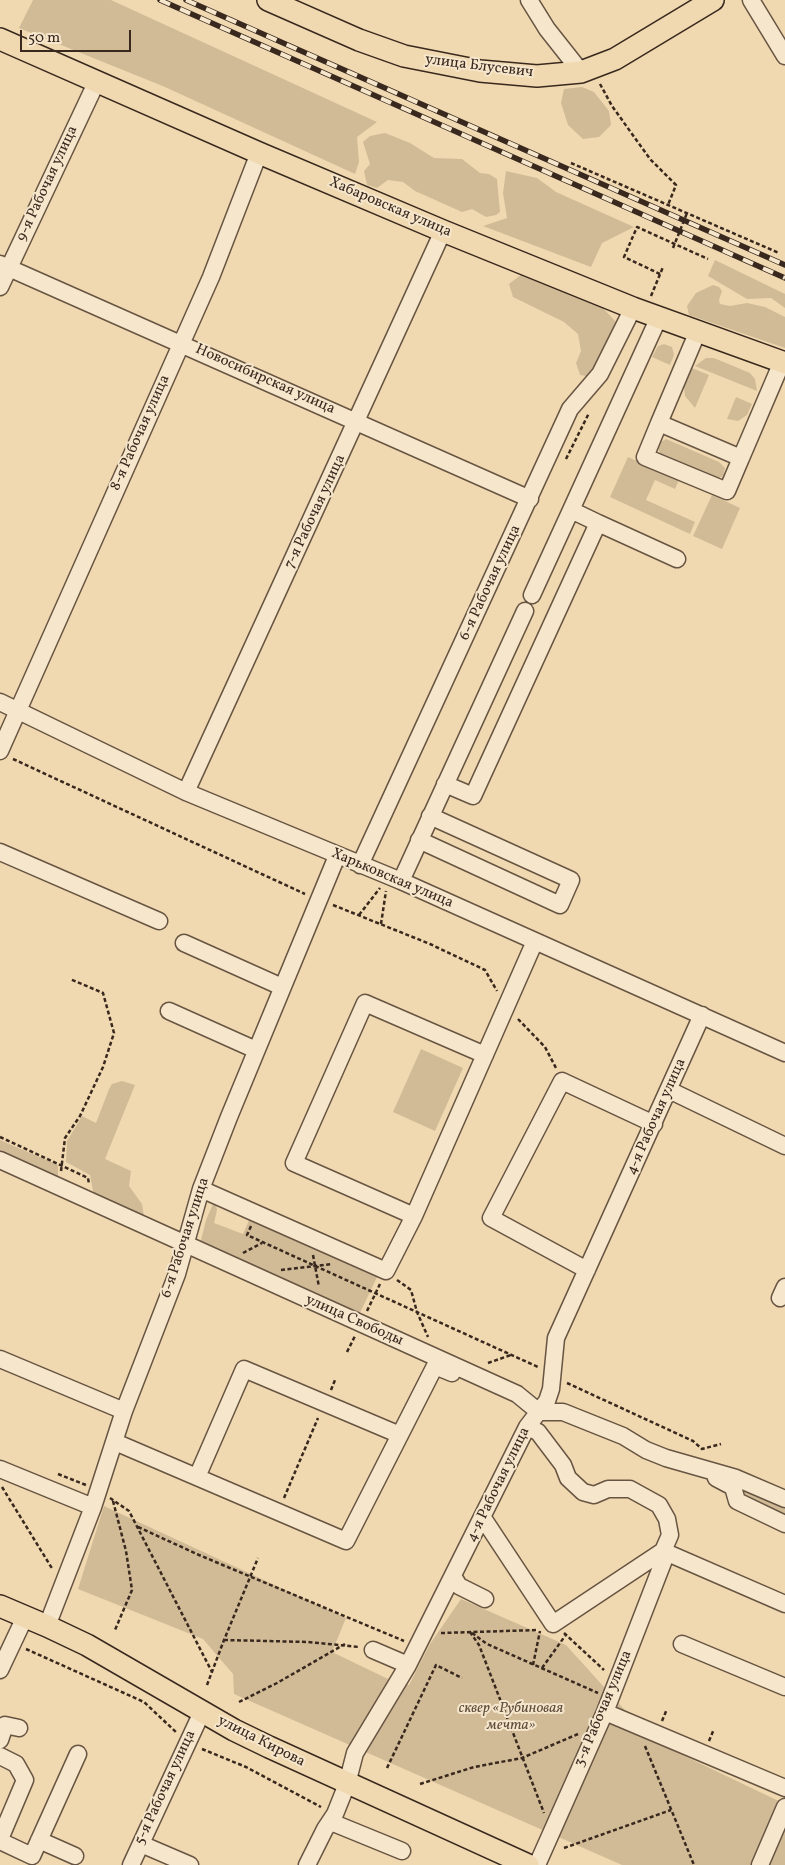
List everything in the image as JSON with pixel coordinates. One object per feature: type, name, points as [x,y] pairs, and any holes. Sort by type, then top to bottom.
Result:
[{"type":"main road","name":"улица Блусевич","points":[[268,0],[359,40],[404,56],[480,70],[527,75],[586,70],[615,59],[713,0]]},
{"type":"main road","name":"Хабаровская улица","points":[[0,39],[259,153],[443,230],[698,331],[783,362]]},
{"type":"main road","name":"улица Кирова","points":[[0,1606],[26,1616],[121,1663],[242,1734],[347,1784],[528,1865]]},
{"type":"street","points":[[528,0],[547,29],[586,70]]},
{"type":"street","points":[[751,0],[785,56]]},
{"type":"street","name":"9-я Рабочая улица","points":[[0,287],[4,266],[97,81]]},
{"type":"street","name":"8-я Рабочая улица","points":[[4,754],[18,710],[211,277],[259,153]]},
{"type":"street","name":"7-я Рабочая улица","points":[[186,792],[358,421],[443,230]]},
{"type":"street","name":"Новосибирская улица","points":[[4,266],[530,498]]},
{"type":"street","points":[[532,595],[571,510],[647,310]]},
{"type":"street","name":"6-я Рабочая улица","points":[[360,865],[570,409],[600,374],[647,310]]},
{"type":"street","points":[[698,331],[645,457],[727,492],[783,362]]},
{"type":"street","points":[[659,423],[741,458]]},
{"type":"street","points":[[571,510],[677,559]]},
{"type":"street","points":[[445,784],[473,796],[598,523]]},
{"type":"street","points":[[394,878],[419,840],[524,611]]},
{"type":"street","name":"Харьковская улица","points":[[0,702],[186,792],[394,878],[785,1053]]},
{"type":"street","points":[[419,840],[560,905],[572,880],[430,816]]},
{"type":"street","points":[[0,852],[159,920]]},
{"type":"street","name":"6-я Рабочая улица","points":[[47,1626],[93,1507],[106,1495],[115,1442],[124,1411],[186,1245],[201,1189],[256,1050],[337,856]]},
{"type":"street","points":[[201,1189],[386,1272],[414,1216],[536,941]]},
{"type":"street","points":[[184,943],[282,987]]},
{"type":"street","points":[[414,1216],[294,1163],[365,1003],[485,1055]]},
{"type":"street","points":[[168,1011],[256,1050]]},
{"type":"street","name":"4-я Рабочая улица","points":[[307,1865],[325,1829],[331,1822],[347,1784],[355,1753],[408,1665],[533,1418],[548,1401],[556,1338],[702,1015]]},
{"type":"street","points":[[587,1270],[491,1218],[562,1081],[654,1124]]},
{"type":"street","points":[[669,1090],[785,1146]]},
{"type":"street","name":"улица Свободы","points":[[0,1160],[517,1394],[533,1418]]},
{"type":"street","points":[[0,1359],[124,1411]]},
{"type":"street","points":[[115,1442],[346,1542],[435,1366],[517,1402],[533,1418],[563,1412],[623,1436],[653,1453],[736,1478],[785,1499]]},
{"type":"street","points":[[197,1477],[244,1369],[400,1435]]},
{"type":"street","name":"3-я Рабочая улица","points":[[533,1418],[538,1432],[563,1465],[568,1478],[583,1492],[594,1494],[608,1489],[630,1489],[659,1505],[667,1519],[670,1535],[604,1713],[537,1865]]},
{"type":"street","points":[[709,1471],[718,1480],[733,1486],[737,1501],[785,1524]]},
{"type":"street","points":[[1,1474],[93,1507]]},
{"type":"street","points":[[483,1518],[553,1624],[665,1551],[785,1604]]},
{"type":"street","points":[[453,1576],[460,1586],[485,1599]]},
{"type":"street","points":[[0,1670],[26,1616]]},
{"type":"street","points":[[682,1644],[785,1687]]},
{"type":"street","points":[[373,1650],[408,1665]]},
{"type":"street","name":"5-я Рабочая улица","points":[[131,1865],[202,1712]]},
{"type":"street","points":[[604,1713],[785,1788]]},
{"type":"street","points":[[0,1740],[5,1725],[19,1728]]},
{"type":"street","points":[[0,1756],[16,1764],[25,1780],[0,1840],[30,1860],[78,1754]]},
{"type":"street","points":[[760,1865],[785,1807]]},
{"type":"street","points":[[331,1822],[402,1851]]},
{"type":"street","points":[[39,1840],[75,1856]]},
{"type":"street","points":[[141,1844],[190,1865]]},
{"type":"path","points":[[586,70],[650,159],[676,185],[668,205]]},
{"type":"path","points":[[571,163],[779,253]]},
{"type":"path","points":[[673,248],[687,213]]},
{"type":"path","points":[[660,274],[624,257],[637,227],[708,259]]},
{"type":"path","points":[[647,310],[663,268]]},
{"type":"path","points":[[565,460],[590,410]]},
{"type":"path","points":[[4,754],[318,900],[381,924],[485,970],[506,1007],[545,1047],[562,1081]]},
{"type":"path","points":[[358,916],[394,878]]},
{"type":"path","points":[[381,924],[394,878]]},
{"type":"path","points":[[61,1188],[61,1164],[65,1138],[80,1116],[103,1067],[114,1034],[103,993],[70,979]]},
{"type":"path","points":[[0,1137],[88,1178],[92,1201]]},
{"type":"path","points":[[256,1213],[247,1236],[552,1373],[562,1380],[693,1441],[702,1449],[720,1444]]},
{"type":"path","points":[[309,1237],[324,1308]]},
{"type":"path","points":[[252,1274],[316,1267],[344,1262],[354,1257]]},
{"type":"path","points":[[386,1272],[411,1290],[417,1312],[438,1358]]},
{"type":"path","points":[[278,1512],[335,1380]]},
{"type":"path","points":[[1,1474],[2,1487],[63,1586]]},
{"type":"path","points":[[106,1495],[129,1511],[212,1672]]},
{"type":"path","points":[[106,1495],[126,1551],[132,1590],[114,1630]]},
{"type":"path","points":[[137,1526],[199,1555],[251,1576],[421,1640],[470,1632],[546,1630]]},
{"type":"path","points":[[207,1685],[258,1558]]},
{"type":"path","points":[[560,1629],[616,1681]]},
{"type":"path","points":[[533,1664],[540,1630]]},
{"type":"path","points":[[420,1784],[474,1768],[522,1758],[604,1713],[601,1694],[487,1644],[470,1632]]},
{"type":"path","points":[[470,1632],[478,1645],[551,1831]]},
{"type":"path","points":[[542,1668],[566,1634]]},
{"type":"path","points":[[224,1640],[345,1644],[373,1650]]},
{"type":"path","points":[[239,1702],[285,1679],[345,1644]]},
{"type":"path","points":[[387,1768],[436,1665],[462,1678]]},
{"type":"path","points":[[660,1726],[667,1708]]},
{"type":"path","points":[[636,1725],[694,1865]]},
{"type":"path","points":[[707,1746],[714,1728]]},
{"type":"path","points":[[564,1848],[671,1810]]},
{"type":"green space","points":[[33,0],[111,0],[377,122],[357,137],[359,162],[355,174],[165,87],[19,28]]},
{"type":"green space","points":[[582,87],[594,92],[609,111],[611,125],[599,137],[583,139],[568,125],[561,103],[564,89]]},
{"type":"green space","points":[[385,133],[410,143],[434,158],[462,159],[480,173],[489,174],[497,179],[500,212],[486,217],[472,209],[462,212],[415,191],[403,182],[388,180],[377,188],[367,185],[364,171],[370,164],[363,142],[370,136]]},
{"type":"green space","points":[[506,171],[537,178],[556,192],[634,227],[602,243],[591,267],[483,226],[507,218],[503,193]]},
{"type":"green space","points":[[715,260],[785,294],[785,308],[771,298],[747,299],[708,276]]},
{"type":"green space","points":[[522,274],[601,306],[616,322],[600,367],[591,377],[580,375],[576,363],[581,351],[578,334],[564,322],[513,297],[509,284]]},
{"type":"green space","points":[[713,285],[719,287],[722,291],[719,300],[720,304],[730,306],[747,303],[765,307],[785,317],[785,348],[689,315],[687,306],[696,293]]},
{"type":"green space","points":[[664,344],[672,347],[674,355],[670,365],[652,357],[658,346]]},
{"type":"green space","points":[[706,358],[714,358],[750,373],[755,379],[757,391],[695,366]]},
{"type":"green space","points":[[692,368],[709,375],[695,408],[685,396],[684,387]]},
{"type":"green space","points":[[736,397],[752,404],[747,415],[738,421],[727,419]]},
{"type":"green space","points":[[666,439],[719,462],[725,468],[723,476],[716,480],[660,455],[659,443]]},
{"type":"green space","points":[[628,457],[679,480],[675,489],[655,480],[646,500],[695,522],[690,534],[610,497]]},
{"type":"green space","points":[[712,495],[740,508],[722,549],[693,536]]},
{"type":"green space","points":[[421,1049],[463,1068],[435,1131],[393,1112]]},
{"type":"green space","points":[[122,1081],[135,1085],[105,1159],[131,1171],[129,1186],[142,1204],[144,1216],[183,1232],[183,1235],[94,1196],[90,1175],[66,1162],[67,1141],[82,1116],[96,1123],[112,1084]]},
{"type":"green space","points":[[0,1140],[58,1165],[58,1180],[0,1154]]},
{"type":"green space","points":[[213,1204],[216,1205],[217,1210],[214,1223],[243,1234],[250,1218],[379,1273],[357,1319],[199,1248],[206,1220]]},
{"type":"green space","points":[[739,1483],[785,1502],[785,1516],[738,1495]]},
{"type":"green space","name":"сквер «Рубиновая мечта»","points":[[104,1506],[346,1618],[332,1652],[386,1678],[409,1685],[430,1644],[461,1599],[566,1645],[653,1741],[785,1804],[785,1865],[622,1865],[234,1694],[233,1674],[203,1639],[78,1589]]},
{"type":"railway","points":[[160,0],[785,278]]},
{"type":"railway","points":[[186,0],[785,265]]}]
